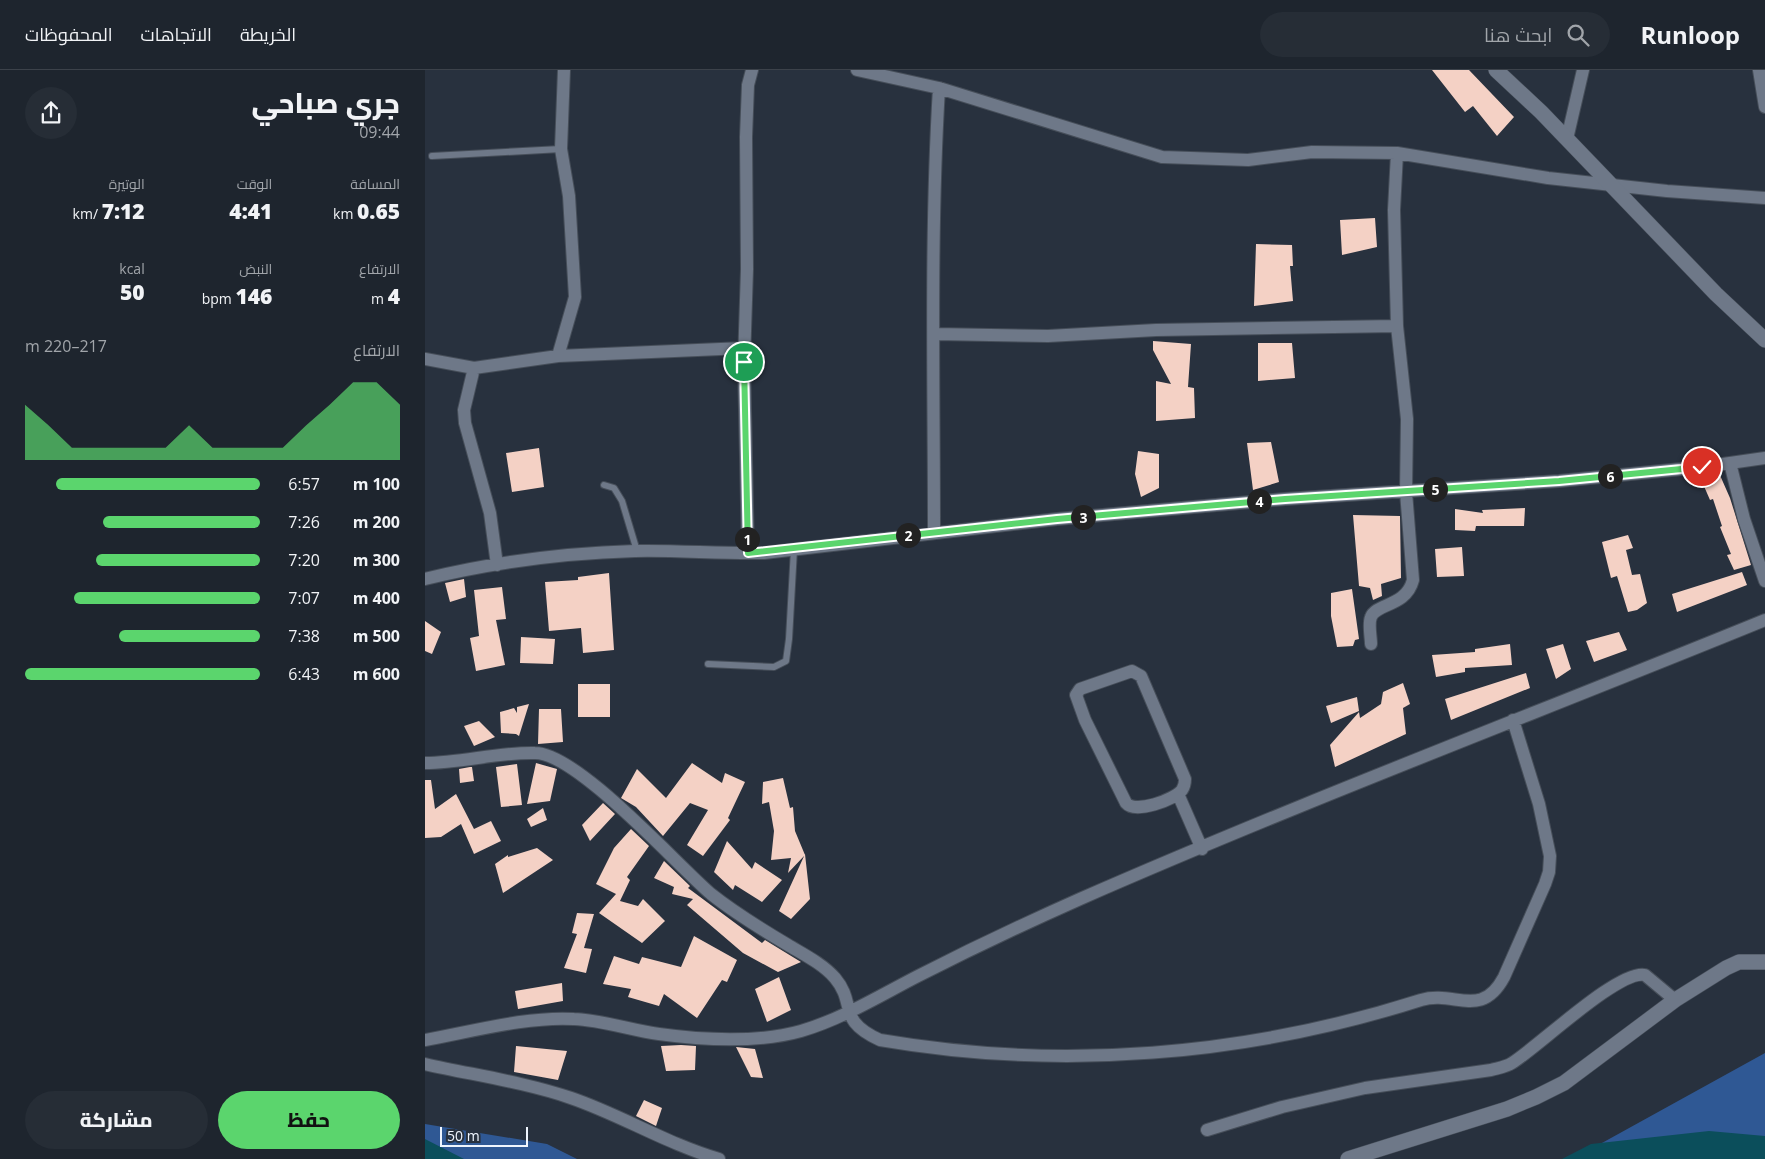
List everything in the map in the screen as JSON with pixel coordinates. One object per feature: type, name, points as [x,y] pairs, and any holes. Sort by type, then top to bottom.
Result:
[{"type":"street","points":[[558,356],[575,297],[569,205],[561,149],[564,70]]},
{"type":"street","points":[[748,553],[744,348],[747,269],[746,137],[748,85],[752,70]]},
{"type":"street","points":[[857,70],[939,88],[1162,157],[1248,160],[1312,152],[1397,153],[1484,169],[1610,185],[1675,192],[1765,198]]},
{"type":"street","points":[[1496,70],[1567,139],[1716,294],[1765,340]]},
{"type":"street","points":[[1567,139],[1583,70]]},
{"type":"street","points":[[1759,70],[1765,106]]},
{"type":"street","points":[[934,532],[935,334],[933,224],[939,88]]},
{"type":"street","points":[[1371,644],[1371,617],[1375,612],[1400,601],[1413,580],[1406,492],[1407,419],[1397,326],[1394,210],[1397,153]]},
{"type":"street","points":[[935,334],[1048,336],[1156,330],[1397,326]]},
{"type":"street","points":[[425,359],[474,368],[558,356],[744,348]]},
{"type":"street","points":[[474,368],[464,410],[465,423],[490,513],[497,565]]},
{"type":"street","points":[[425,579],[457,571],[566,554],[637,551],[748,553],[934,532],[1285,499],[1567,480],[1765,458]]},
{"type":"street","points":[[1730,463],[1744,519],[1765,581]]},
{"type":"street","points":[[425,1040],[544,1019],[568,1019],[660,1034],[713,1038],[748,1038],[803,1030],[847,1012],[944,963],[1079,900],[1513,720],[1569,700],[1765,620]]},
{"type":"street","points":[[1132,671],[1141,676],[1185,779],[1182,790],[1178,794],[1144,808],[1127,805],[1077,701],[1076,695],[1079,689],[1132,671]]},
{"type":"street","points":[[425,763],[445,763],[536,752],[555,758],[605,794],[711,894],[729,908],[812,960],[835,978],[843,993],[847,1012],[855,1024],[866,1034],[880,1040],[1014,1055],[1111,1056],[1230,1045],[1379,1013],[1423,1000],[1441,998],[1470,1002],[1489,996],[1497,990],[1549,872],[1549,844],[1513,720]]},
{"type":"street","points":[[1178,794],[1201,849]]},
{"type":"street","points":[[1348,1159],[1507,1109],[1536,1097],[1564,1083],[1675,1000],[1739,962],[1765,962]]},
{"type":"street","points":[[1207,1130],[1282,1107],[1365,1088],[1491,1070],[1511,1064],[1573,1014],[1633,975],[1645,975],[1675,1000]]},
{"type":"street","points":[[425,1064],[572,1098],[672,1143],[719,1159]]},
{"type":"lane","points":[[432,156],[561,149]]},
{"type":"lane","points":[[604,485],[614,488],[622,501],[637,551]]},
{"type":"lane","points":[[708,664],[774,667],[786,661],[789,640],[793,549]]},
{"type":"shaded area","points":[[1765,1053],[1765,1159],[1567,1159],[1582,1154]]},
{"type":"shaded area","points":[[425,1124],[547,1144],[577,1159],[425,1159]]},
{"type":"shaded area","points":[[1709,1131],[1765,1136],[1765,1159],[1562,1159],[1591,1144]]},
{"type":"shaded area","points":[[425,1139],[464,1159],[425,1159]]},
{"type":"building","points":[[1432,70],[1469,70],[1514,117],[1497,136],[1473,106],[1465,112]]},
{"type":"building","points":[[1375,218],[1377,247],[1342,255],[1340,220]]},
{"type":"building","points":[[1256,244],[1292,245],[1293,266],[1290,266],[1293,301],[1254,306]]},
{"type":"building","points":[[1153,341],[1191,344],[1188,387],[1194,388],[1195,418],[1156,421],[1156,381],[1171,384],[1153,350]]},
{"type":"building","points":[[1258,343],[1292,343],[1295,378],[1258,381]]},
{"type":"building","points":[[1271,442],[1279,482],[1253,490],[1247,443]]},
{"type":"building","points":[[539,448],[544,487],[512,492],[506,453]]},
{"type":"building","points":[[1138,451],[1159,454],[1159,488],[1141,497],[1135,474]]},
{"type":"building","points":[[1719,473],[1730,498],[1751,565],[1734,570],[1727,555],[1731,554],[1720,527],[1722,526],[1713,499],[1710,500],[1700,477]]},
{"type":"building","points":[[1525,508],[1524,526],[1476,526],[1475,531],[1455,530],[1455,509],[1483,513],[1482,510]]},
{"type":"building","points":[[1353,515],[1400,516],[1401,578],[1381,584],[1382,596],[1373,600],[1370,588],[1359,586]]},
{"type":"building","points":[[1628,535],[1633,548],[1626,550],[1632,575],[1640,574],[1647,603],[1637,610],[1628,612],[1617,576],[1611,578],[1602,542]]},
{"type":"building","points":[[1462,547],[1464,576],[1437,577],[1435,549]]},
{"type":"building","points":[[1742,572],[1747,585],[1677,612],[1672,594]]},
{"type":"building","points":[[609,573],[614,650],[583,653],[581,628],[549,631],[545,582],[578,580],[578,577]]},
{"type":"building","points":[[464,579],[466,597],[450,602],[445,583]]},
{"type":"building","points":[[502,587],[506,619],[496,620],[505,665],[476,671],[470,638],[479,636],[474,590]]},
{"type":"building","points":[[1352,589],[1359,639],[1355,640],[1353,646],[1337,647],[1331,616],[1331,593]]},
{"type":"building","points":[[425,621],[441,632],[432,654],[425,651]]},
{"type":"building","points":[[1619,632],[1627,650],[1594,662],[1586,641]]},
{"type":"building","points":[[521,637],[555,639],[553,664],[520,663]]},
{"type":"building","points":[[1510,644],[1512,665],[1465,668],[1465,672],[1436,677],[1432,655],[1475,652],[1475,649]]},
{"type":"building","points":[[1563,644],[1571,669],[1556,679],[1546,649]]},
{"type":"building","points":[[1526,673],[1530,688],[1451,720],[1445,699]]},
{"type":"building","points":[[1403,683],[1410,704],[1403,708],[1406,734],[1335,767],[1330,745],[1359,712],[1360,718],[1381,704],[1383,692]]},
{"type":"building","points":[[578,684],[610,684],[610,717],[578,717]]},
{"type":"building","points":[[1357,697],[1359,711],[1331,723],[1326,706]]},
{"type":"building","points":[[529,704],[519,736],[501,733],[500,712],[514,708],[517,713],[517,707]]},
{"type":"building","points":[[539,709],[561,709],[563,742],[538,744]]},
{"type":"building","points":[[479,721],[495,737],[474,746],[464,726]]},
{"type":"building","points":[[536,763],[557,769],[550,801],[527,804]]},
{"type":"building","points":[[692,763],[722,783],[725,773],[745,782],[728,818],[730,820],[703,856],[687,845],[708,810],[690,803],[663,836],[636,807],[621,798],[637,769],[666,798]]},
{"type":"building","points":[[517,764],[522,805],[501,807],[496,767]]},
{"type":"building","points":[[472,767],[474,781],[460,783],[459,769]]},
{"type":"building","points":[[783,778],[790,808],[793,807],[795,831],[805,855],[788,873],[791,858],[771,860],[774,831],[769,802],[762,804],[763,782]]},
{"type":"building","points":[[425,780],[431,780],[435,809],[456,794],[474,829],[491,821],[501,841],[474,854],[461,824],[441,837],[425,838]]},
{"type":"building","points":[[603,803],[615,814],[590,841],[582,825]]},
{"type":"building","points":[[543,808],[547,820],[531,827],[527,819]]},
{"type":"building","points":[[631,829],[649,846],[627,877],[630,880],[620,901],[638,906],[643,899],[665,921],[642,943],[599,913],[616,894],[596,884],[614,848]]},
{"type":"building","points":[[727,841],[752,869],[755,862],[782,880],[762,902],[735,885],[733,890],[714,872]]},
{"type":"building","points":[[537,848],[553,860],[503,893],[495,864],[508,855],[508,857]]},
{"type":"building","points":[[805,854],[810,899],[791,919],[779,911]]},
{"type":"building","points":[[664,861],[690,886],[688,888],[762,943],[765,940],[801,962],[778,972],[743,953],[687,905],[693,899],[672,894],[674,887],[654,878]]},
{"type":"building","points":[[577,913],[594,914],[584,948],[592,949],[586,973],[564,968],[577,934],[572,933]]},
{"type":"building","points":[[694,936],[737,960],[727,982],[722,980],[697,1018],[664,994],[659,1006],[628,997],[631,989],[603,984],[614,956],[639,964],[642,957],[681,967]]},
{"type":"building","points":[[779,977],[791,1010],[767,1022],[755,989]]},
{"type":"building","points":[[562,983],[563,1001],[518,1009],[515,991]]},
{"type":"building","points":[[516,1046],[567,1051],[558,1080],[514,1072]]},
{"type":"building","points":[[661,1046],[696,1046],[695,1070],[666,1071]]},
{"type":"building","points":[[736,1047],[755,1049],[763,1078],[751,1077]]},
{"type":"building","points":[[644,1100],[662,1108],[656,1126],[636,1116]]},
{"type":"route","points":[[744,362],[748,553],[1057,519],[1285,499],[1559,481],[1702,467]]}]
